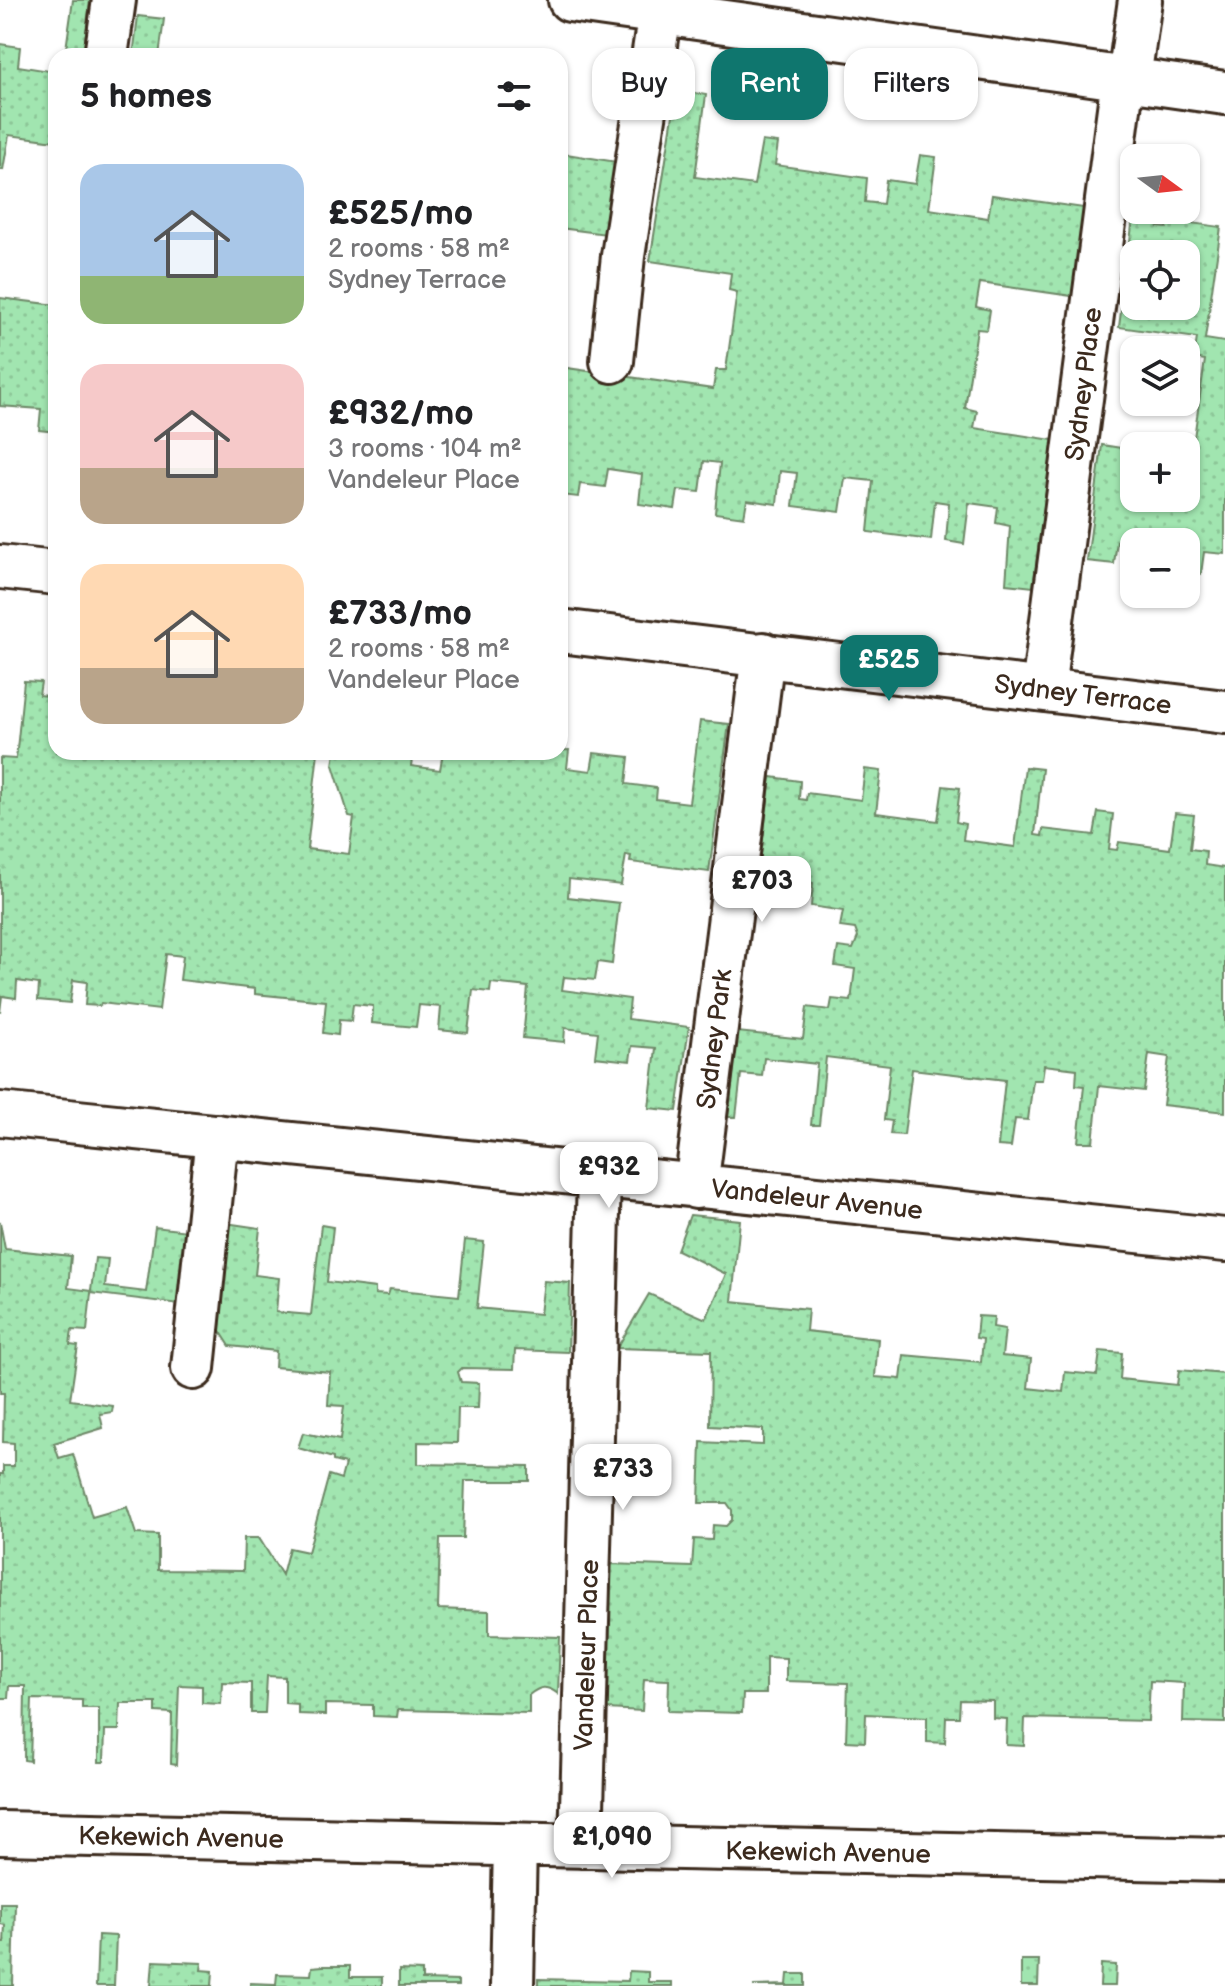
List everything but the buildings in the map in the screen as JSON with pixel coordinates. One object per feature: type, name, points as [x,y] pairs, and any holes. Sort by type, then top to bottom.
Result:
[{"type":"street","points":[[107,48],[114,0]]},
{"type":"street","points":[[570,0],[1225,93]]},
{"type":"street","name":"Sydney Place","points":[[1043,689],[1126,78],[1140,0]]},
{"type":"street","points":[[612,361],[623,256],[660,12]]},
{"type":"street","points":[[0,567],[48,572]]},
{"type":"street","name":"Sydney Terrace","points":[[568,632],[1225,712]]},
{"type":"street","name":"Sydney Park","points":[[696,1187],[763,654]]},
{"type":"street","name":"Vandeleur Avenue","points":[[0,1114],[1225,1240]]},
{"type":"street","points":[[193,1368],[217,1136]]},
{"type":"street","name":"Vandeleur Place","points":[[581,1846],[599,1176]]},
{"type":"street","name":"Kekewich Avenue","points":[[0,1833],[1225,1860]]},
{"type":"street","points":[[512,1986],[515,1844]]},
{"type":"green space","points":[[73,0],[90,0],[84,48],[66,48]]},
{"type":"green space","points":[[138,16],[164,19],[160,48],[134,48]]},
{"type":"green space","points":[[0,44],[20,47],[18,66],[48,71],[48,140],[9,135],[3,170],[0,169]]},
{"type":"green space","points":[[695,93],[706,95],[695,177],[754,185],[762,141],[778,143],[775,165],[867,178],[865,202],[883,204],[886,180],[915,184],[920,155],[936,157],[929,209],[988,218],[992,195],[1084,208],[1072,296],[980,283],[976,307],[990,310],[987,330],[977,329],[965,408],[977,411],[974,428],[1053,440],[1033,587],[1006,584],[1010,526],[996,523],[998,507],[969,503],[964,544],[946,541],[949,503],[935,501],[931,540],[868,532],[873,481],[845,478],[840,512],[793,506],[797,473],[780,471],[777,504],[747,500],[744,517],[715,513],[720,463],[704,461],[700,492],[678,490],[675,509],[639,504],[642,474],[608,469],[605,487],[580,484],[578,497],[568,496],[568,368],[713,389],[716,370],[726,370],[737,292],[729,290],[731,273],[650,261],[672,120],[695,120]]},
{"type":"green space","points":[[568,154],[617,162],[606,234],[568,229]]},
{"type":"green space","points":[[1132,224],[1158,224],[1158,227],[1167,228],[1168,224],[1221,227],[1205,339],[1225,342],[1225,554],[1204,552],[1200,574],[1200,528],[1120,528],[1114,564],[1087,561],[1102,445],[1120,448],[1120,512],[1200,512],[1200,432],[1195,432],[1197,416],[1200,416],[1205,360],[1200,359],[1200,336],[1119,327],[1120,319],[1200,320],[1200,240],[1130,240]]},
{"type":"green space","points":[[0,298],[48,304],[48,431],[39,430],[41,409],[0,406]]},
{"type":"green space","points":[[24,681],[41,682],[39,695],[48,696],[48,760],[317,760],[307,849],[349,854],[354,817],[349,816],[334,760],[412,760],[411,766],[440,770],[442,760],[568,760],[567,768],[591,771],[594,753],[629,757],[626,784],[657,788],[656,799],[689,803],[700,721],[729,724],[709,872],[630,862],[631,856],[626,855],[621,885],[569,879],[568,897],[619,903],[612,964],[598,962],[595,980],[564,977],[562,990],[630,999],[628,1019],[689,1027],[677,1111],[649,1108],[656,1048],[632,1046],[630,1061],[595,1057],[598,1032],[565,1028],[564,1042],[523,1038],[528,987],[491,983],[490,992],[473,990],[468,1033],[439,1030],[441,1007],[419,1005],[416,1027],[372,1023],[373,1006],[353,1004],[351,1021],[339,1020],[338,1035],[323,1033],[326,1001],[255,994],[255,989],[180,980],[183,956],[166,954],[159,1010],[101,1003],[100,1006],[85,1005],[87,982],[73,980],[70,1003],[38,1000],[39,984],[17,981],[16,998],[2,996],[0,1012],[0,758],[16,759]]},
{"type":"green space","points":[[1025,767],[1042,769],[1035,835],[1042,836],[1043,829],[1094,835],[1098,812],[1113,814],[1109,849],[1117,850],[1119,842],[1170,849],[1175,813],[1194,815],[1190,849],[1206,851],[1205,865],[1225,868],[1225,1112],[1163,1105],[1169,1057],[1149,1054],[1144,1091],[1099,1086],[1093,1142],[1078,1142],[1084,1086],[1076,1085],[1077,1069],[1044,1065],[1042,1080],[1033,1080],[1028,1120],[1015,1119],[1011,1147],[998,1146],[1005,1080],[912,1069],[904,1135],[890,1134],[892,1121],[884,1120],[890,1065],[826,1057],[819,1125],[811,1125],[817,1064],[764,1058],[762,1076],[741,1074],[736,1117],[728,1117],[738,1032],[803,1039],[807,1007],[830,1010],[832,999],[851,1001],[855,969],[835,966],[838,947],[853,949],[858,937],[855,929],[840,927],[843,911],[811,906],[813,883],[758,877],[771,777],[800,781],[799,799],[806,800],[807,793],[861,800],[865,769],[881,771],[876,813],[938,821],[943,786],[960,788],[956,822],[965,824],[963,840],[1015,847]]},
{"type":"green space","points":[[690,1215],[740,1220],[732,1301],[808,1309],[806,1331],[878,1339],[875,1377],[901,1379],[904,1355],[981,1362],[983,1339],[976,1338],[978,1316],[994,1317],[993,1327],[1005,1329],[1002,1356],[1031,1359],[1028,1388],[1063,1392],[1065,1372],[1097,1375],[1100,1351],[1122,1353],[1120,1379],[1177,1385],[1179,1370],[1225,1374],[1225,1723],[1183,1722],[1184,1683],[1150,1681],[1148,1721],[1025,1718],[1024,1746],[1006,1745],[1007,1719],[993,1718],[993,1701],[960,1700],[959,1717],[946,1717],[945,1743],[927,1742],[927,1717],[866,1714],[865,1742],[846,1741],[848,1683],[786,1681],[786,1658],[766,1657],[766,1694],[743,1694],[742,1713],[668,1711],[669,1680],[644,1679],[642,1711],[607,1709],[611,1564],[692,1567],[694,1539],[712,1540],[713,1525],[726,1526],[732,1520],[732,1510],[727,1503],[699,1503],[701,1442],[763,1445],[763,1429],[710,1426],[711,1351],[617,1348],[649,1294],[706,1319],[726,1274],[677,1250]]},
{"type":"green space","points":[[0,1222],[5,1249],[71,1256],[68,1288],[91,1291],[95,1258],[108,1259],[105,1287],[146,1292],[155,1227],[188,1231],[179,1304],[91,1293],[87,1331],[72,1330],[70,1345],[78,1346],[70,1400],[113,1406],[112,1412],[100,1414],[103,1428],[54,1443],[59,1458],[73,1454],[92,1517],[127,1507],[136,1534],[158,1535],[158,1570],[243,1571],[244,1538],[259,1538],[282,1575],[289,1548],[308,1552],[329,1475],[341,1479],[345,1464],[298,1448],[303,1433],[340,1440],[344,1406],[328,1405],[330,1372],[275,1367],[276,1351],[230,1346],[215,1323],[225,1223],[260,1228],[255,1275],[279,1278],[276,1312],[311,1315],[321,1225],[333,1227],[327,1282],[375,1288],[375,1294],[388,1295],[390,1289],[459,1296],[465,1240],[484,1242],[477,1308],[540,1314],[544,1281],[570,1283],[568,1352],[515,1350],[514,1369],[462,1368],[458,1372],[461,1382],[479,1383],[478,1408],[458,1408],[457,1443],[418,1442],[418,1464],[529,1466],[529,1481],[465,1481],[463,1538],[440,1538],[438,1609],[489,1611],[489,1635],[560,1637],[558,1694],[547,1688],[533,1692],[529,1695],[529,1713],[398,1710],[397,1717],[373,1716],[373,1705],[325,1704],[325,1715],[298,1714],[298,1704],[285,1703],[285,1677],[267,1676],[265,1713],[251,1713],[251,1683],[222,1682],[221,1704],[202,1703],[202,1686],[179,1685],[176,1765],[171,1764],[172,1713],[156,1712],[156,1703],[120,1703],[119,1730],[105,1730],[104,1762],[99,1762],[99,1708],[82,1708],[82,1700],[32,1699],[30,1761],[24,1760],[25,1686],[9,1686],[8,1698],[0,1698],[0,1474],[3,1474],[3,1466],[14,1466],[14,1443],[3,1442]]},
{"type":"green space","points":[[0,1903],[15,1903],[13,1986],[0,1986],[0,1943],[4,1943],[5,1925],[0,1924]]},
{"type":"green space","points":[[98,1935],[116,1936],[114,1986],[96,1986]]},
{"type":"green space","points":[[1021,1960],[1039,1960],[1038,1986],[1021,1986]]},
{"type":"green space","points":[[153,1961],[202,1963],[201,1970],[213,1971],[212,1986],[151,1986]]},
{"type":"green space","points":[[1101,1964],[1116,1965],[1115,1986],[1100,1986]]},
{"type":"green space","points":[[350,1966],[350,1977],[382,1977],[382,1986],[250,1986],[250,1983],[276,1984],[277,1974],[311,1975],[312,1967]]},
{"type":"green space","points":[[399,1970],[422,1971],[422,1980],[458,1981],[458,1986],[399,1986]]},
{"type":"green space","points":[[629,1971],[648,1972],[648,1982],[672,1982],[672,1986],[538,1986],[538,1979],[628,1981]]},
{"type":"green space","points":[[788,1974],[805,1974],[805,1986],[753,1986],[787,1985]]}]
